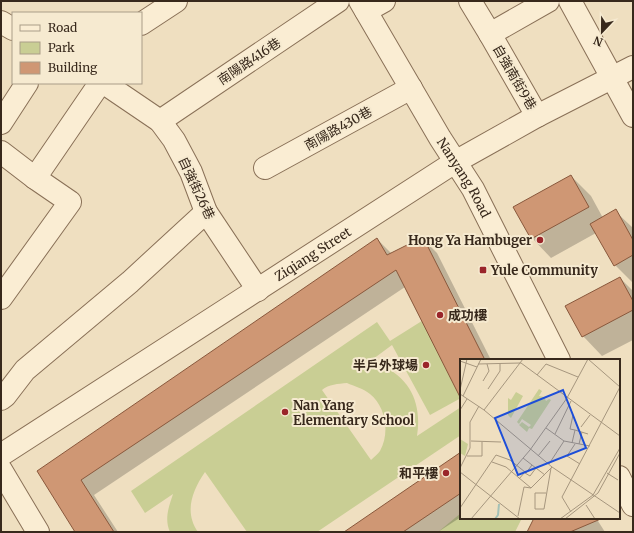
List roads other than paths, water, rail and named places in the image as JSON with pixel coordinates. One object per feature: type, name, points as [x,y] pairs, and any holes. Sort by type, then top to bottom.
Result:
[{"type":"street","points":[[142,23],[176,1]]},
{"type":"street","name":"南陽路416巷","points":[[160,121],[338,1]]},
{"type":"street","points":[[470,1],[490,34]]},
{"type":"street","name":"自強南街9巷","points":[[537,116],[490,34],[548,1]]},
{"type":"street","points":[[570,1],[633,116]]},
{"type":"street","name":"Nanyang Road","points":[[370,4],[411,88],[455,162],[473,189],[558,359]]},
{"type":"street","points":[[1,22],[12,28]]},
{"type":"street","name":"Ziqiang Street","points":[[1,455],[455,162],[537,116],[633,67]]},
{"type":"street","points":[[1,123],[26,84]]},
{"type":"street","points":[[35,178],[99,84]]},
{"type":"street","name":"自強街26巷","points":[[105,84],[160,121],[174,140],[191,172],[206,212],[258,290]]},
{"type":"street","name":"南陽路430巷","points":[[265,168],[411,88]]},
{"type":"street","points":[[1,152],[70,202],[1,298]]},
{"type":"street","points":[[1,399],[25,370],[130,282],[206,212]]},
{"type":"street","points":[[1,470],[38,532]]},
{"type":"street","points":[[620,479],[633,505]]},
{"type":"place","name":"Hong Ya Hambuger","points":[[540,240]]},
{"type":"place","name":"Yule Community","points":[[483,270]]},
{"type":"place","name":"成功樓","points":[[440,315]]},
{"type":"place","name":"半戶外球場","points":[[426,365]]},
{"type":"place","name":"Nan Yang Elementary School","points":[[285,412]]},
{"type":"place","name":"和平樓","points":[[446,473]]}]
